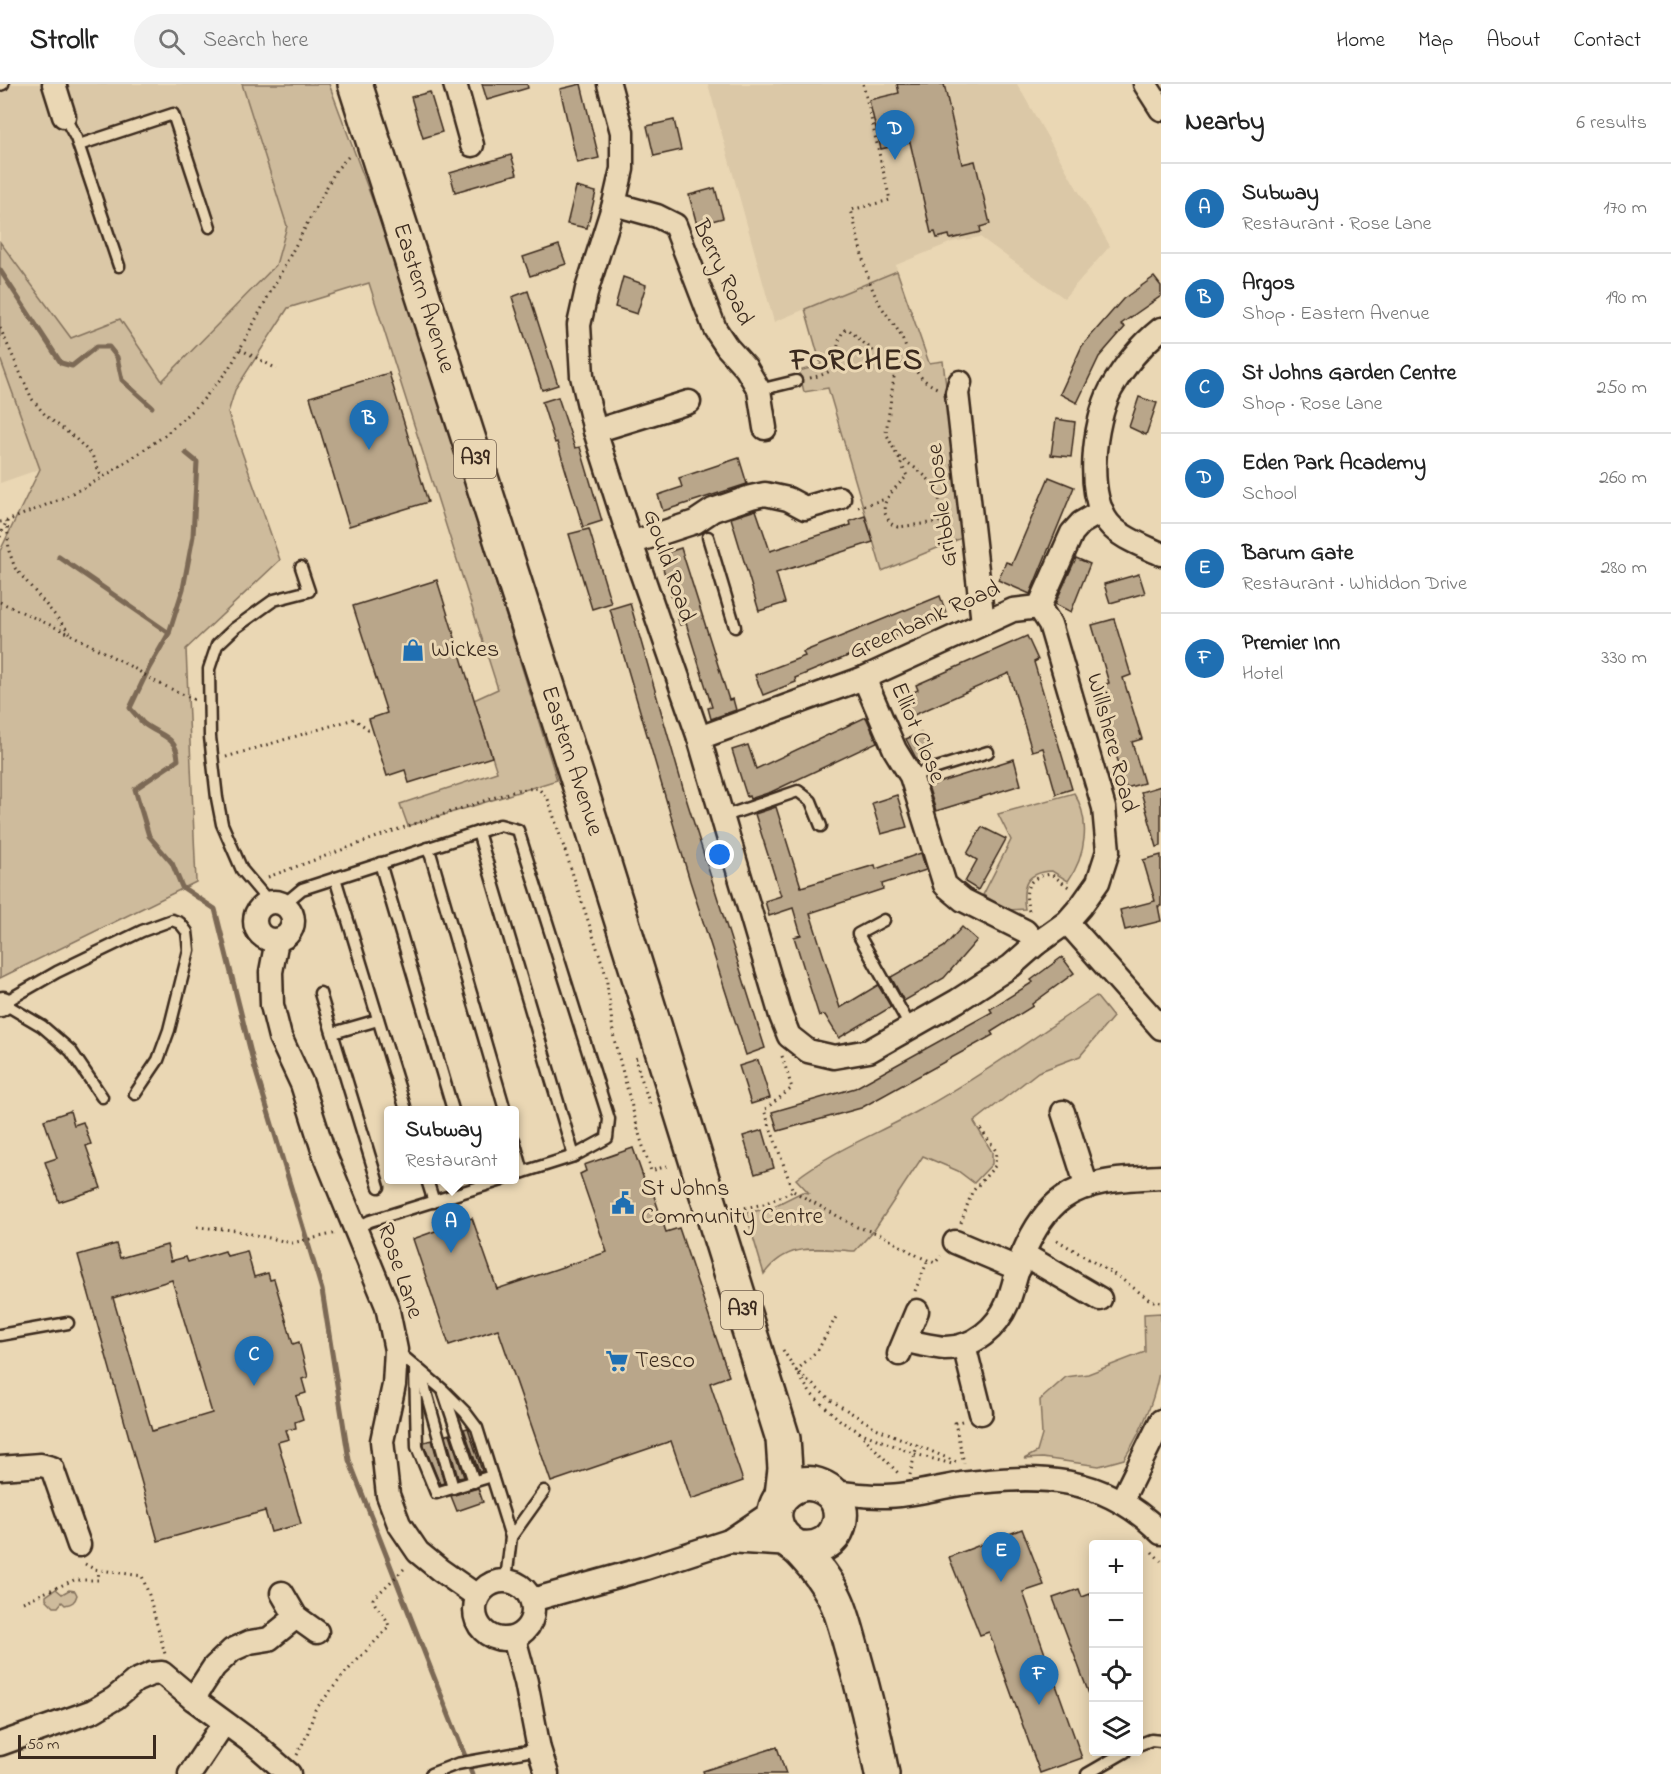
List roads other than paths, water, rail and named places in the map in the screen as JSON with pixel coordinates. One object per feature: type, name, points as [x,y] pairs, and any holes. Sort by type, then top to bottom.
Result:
[{"type":"main road","name":"Eastern Avenue","points":[[355,84],[576,774],[783,1439],[785,1469],[800,1493]]},
{"type":"main road","points":[[835,1598],[837,1501],[800,1493],[775,1518],[780,1534],[816,1569],[835,1598],[870,1710],[882,1774]]},
{"type":"main road","points":[[794,1546],[805,1549],[816,1548],[835,1532]]},
{"type":"street","points":[[54,84],[64,116]]},
{"type":"street","points":[[455,84],[472,145]]},
{"type":"street","name":"Gould Road","points":[[609,84],[622,132],[622,169],[614,204],[587,289],[579,326],[582,376],[596,431],[631,543],[699,738],[781,1017],[789,1036],[808,1051]]},
{"type":"street","points":[[1145,84],[1161,109]]},
{"type":"street","name":"Berry Road","points":[[614,204],[657,216],[675,225],[715,329],[727,347],[746,368],[759,390],[765,428]]},
{"type":"street","points":[[1161,329],[1147,340],[1110,390],[1100,418],[1095,452],[1094,486],[1102,512],[1112,527],[1161,554]]},
{"type":"street","name":"Gribble Close","points":[[958,388],[983,622]]},
{"type":"street","points":[[596,431],[689,402]]},
{"type":"street","points":[[631,543],[701,529],[713,510],[751,497],[765,494],[788,499],[805,508],[839,498]]},
{"type":"street","name":"Greenbank Road","points":[[699,738],[864,678],[1013,610],[1039,607],[1072,533],[1080,523],[1102,512]]},
{"type":"street","name":"Willshere Road","points":[[808,1051],[834,1057],[869,1051],[912,1028],[1011,966],[1036,944],[1067,922],[1098,882],[1108,851],[1104,808],[1050,624],[1039,607]]},
{"type":"street","name":"Elliot Close","points":[[864,678],[896,750],[911,776],[945,885],[963,900],[1025,931],[1036,944]]},
{"type":"street","points":[[276,903],[290,908],[294,922],[288,935],[277,940],[261,936],[256,926],[256,912],[260,907],[276,903]]},
{"type":"street","points":[[1067,922],[1161,1028]]},
{"type":"street","name":"Rose Lane","points":[[277,940],[271,972],[272,1005],[280,1037],[302,1084],[323,1150],[387,1306],[396,1350],[394,1385],[382,1442],[388,1495],[399,1524],[418,1552],[477,1596]]},
{"type":"street","points":[[1063,1112],[1087,1187]]},
{"type":"street","points":[[917,1311],[902,1347],[947,1348],[982,1338],[1008,1304],[1021,1262],[1044,1215],[1064,1198],[1087,1187],[1119,1180],[1161,1178],[1161,1159]]},
{"type":"street","points":[[955,1242],[1021,1262],[1100,1299]]},
{"type":"street","points":[[964,1345],[981,1413]]},
{"type":"street","points":[[1121,1502],[1161,1421]]},
{"type":"street","points":[[0,1468],[41,1465],[52,1468],[79,1545]]},
{"type":"street","points":[[532,1600],[643,1569],[729,1541],[800,1493],[884,1497],[961,1484],[1010,1479],[1071,1482],[1121,1502],[1152,1523],[1154,1540]]},
{"type":"street","points":[[835,1532],[867,1504],[884,1497]]},
{"type":"street","points":[[729,1541],[794,1546]]},
{"type":"street","points":[[495,1581],[515,1582],[524,1588],[532,1600],[533,1614],[529,1626],[522,1634],[504,1640],[484,1632],[477,1624],[474,1609],[477,1596],[485,1586],[495,1581]]},
{"type":"street","points":[[282,1593],[296,1617],[317,1632]]},
{"type":"street","points":[[193,1699],[214,1667],[232,1650],[250,1642],[269,1639],[296,1617]]},
{"type":"street","points":[[514,1638],[526,1682],[539,1749],[547,1774]]},
{"type":"street","points":[[0,1744],[93,1711],[115,1698],[135,1681],[151,1674],[162,1673],[224,1723],[257,1746],[287,1773]]},
{"type":"street","points":[[190,1774],[224,1723]]},
{"type":"lane","points":[[79,145],[173,114],[210,227]]},
{"type":"lane","points":[[64,116],[79,145],[118,266]]},
{"type":"lane","points":[[759,390],[796,381]]},
{"type":"lane","points":[[701,529],[735,627]]},
{"type":"lane","points":[[301,567],[309,591],[274,600],[235,628],[217,645],[209,669],[213,761],[222,824],[242,870],[276,903],[302,889],[500,825],[518,830],[609,1119],[607,1138],[574,1156],[519,1174]]},
{"type":"lane","points":[[911,776],[988,752]]},
{"type":"lane","points":[[722,817],[798,791],[811,801],[821,826]]},
{"type":"lane","points":[[478,832],[574,1156]]},
{"type":"lane","points":[[427,848],[504,1106]]},
{"type":"lane","points":[[380,863],[452,1106]]},
{"type":"lane","points":[[335,878],[405,1106]]},
{"type":"lane","points":[[884,920],[858,934],[912,1028]]},
{"type":"lane","points":[[2,1004],[57,972],[142,931],[172,921],[180,923],[188,932],[189,950],[169,1030],[158,1060],[135,1094]]},
{"type":"lane","points":[[320,993],[379,1187]]},
{"type":"lane","points":[[2,1004],[42,1026],[71,1051],[102,1097]]},
{"type":"lane","points":[[333,1033],[378,1020]]},
{"type":"lane","points":[[429,1184],[434,1202]]},
{"type":"lane","points":[[356,1228],[370,1221],[434,1202],[475,1184]]},
{"type":"lane","points":[[0,1335],[68,1323]]},
{"type":"lane","points":[[396,1350],[465,1412],[477,1428],[511,1537],[506,1580]]},
{"type":"lane","points":[[417,1369],[417,1447],[436,1493],[492,1476]]},
{"type":"lane","points":[[417,1369],[453,1488]]},
{"type":"lane","points":[[444,1393],[474,1482]]},
{"type":"lane","points":[[511,1537],[544,1491]]},
{"type":"lane","points":[[1143,1743],[1151,1740],[1161,1741]]},
{"type":"lane","points":[[430,1774],[480,1758],[539,1749]]},
{"type":"lane","points":[[1087,1774],[1118,1756]]},
{"type":"waterway","points":[[0,270],[61,363],[72,366],[96,347],[109,347],[117,357],[122,380],[152,407]]},
{"type":"waterway","points":[[186,453],[197,462],[193,536],[183,589],[169,633],[130,708],[143,723],[171,741],[177,752],[178,760],[135,789],[149,836],[172,863],[182,887],[215,909],[254,1065],[322,1290],[349,1460],[472,1774]]},
{"type":"waterway","points":[[59,557],[169,633]]},
{"type":"place","name":"Eden Park Academy","points":[[895,160]]},
{"type":"place","name":"Argos","points":[[369,450]]},
{"type":"place","name":"Wickes","points":[[413,650]]},
{"type":"place","name":"St Johns Community Centre","points":[[623,1203]]},
{"type":"place","name":"Subway","points":[[451,1253]]},
{"type":"place","name":"Tesco","points":[[617,1361]]},
{"type":"place","name":"St Johns Garden Centre","points":[[254,1386]]},
{"type":"place","name":"Barum Gate","points":[[1001,1582]]},
{"type":"place","name":"Premier Inn","points":[[1039,1705]]},
{"type":"district","name":"FORCHES","points":[[857,362]]}]
